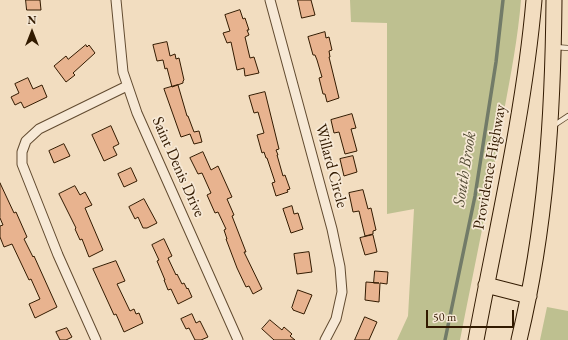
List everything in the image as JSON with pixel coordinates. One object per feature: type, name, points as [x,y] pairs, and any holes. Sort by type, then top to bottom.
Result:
[{"type":"main road","name":"Providence Highway","points":[[476,340],[519,110],[529,46],[534,0]]},
{"type":"main road","points":[[519,340],[529,296],[542,215],[550,129],[561,47],[554,0]]},
{"type":"main road","points":[[486,284],[529,296]]},
{"type":"street","name":"Saint Denis Drive","points":[[116,0],[123,72],[127,86],[137,113],[238,340]]},
{"type":"street","name":"Willard Circle","points":[[270,0],[332,229],[340,267],[342,292],[336,319],[325,340]]},
{"type":"street","points":[[96,340],[58,255],[22,164],[22,152],[26,141],[40,129],[127,86]]},
{"type":"lane","points":[[550,129],[568,116]]},
{"type":"green space","points":[[350,0],[521,0],[509,83],[460,340],[397,340],[408,316],[414,209],[387,214],[387,23],[351,22]]},
{"type":"green space","points":[[547,307],[568,311],[568,340],[540,340]]},
{"type":"building","points":[[26,0],[40,0],[41,10],[27,10]]},
{"type":"building","points":[[298,0],[311,0],[315,15],[302,18]]},
{"type":"building","points":[[240,10],[243,19],[245,18],[249,30],[247,30],[249,35],[245,37],[250,58],[254,57],[259,73],[245,76],[244,68],[237,70],[231,42],[227,43],[223,33],[230,31],[225,15]]},
{"type":"building","points":[[325,32],[326,38],[329,37],[332,50],[329,51],[329,57],[339,98],[327,102],[325,94],[323,94],[319,78],[322,77],[315,55],[313,55],[308,37]]},
{"type":"building","points":[[167,42],[170,56],[175,54],[176,59],[179,58],[184,80],[183,83],[172,87],[167,68],[165,69],[163,60],[157,61],[153,45]]},
{"type":"building","points":[[86,45],[87,47],[89,45],[95,53],[73,73],[75,75],[66,82],[54,66],[66,56],[68,59]]},
{"type":"building","points":[[28,78],[33,89],[42,85],[47,97],[24,108],[21,102],[15,105],[11,97],[19,93],[15,84]]},
{"type":"building","points":[[178,85],[187,116],[194,132],[199,131],[202,142],[194,144],[190,134],[181,137],[164,89]]},
{"type":"building","points":[[265,92],[279,149],[276,150],[277,155],[283,176],[285,175],[290,189],[287,190],[288,192],[276,196],[272,183],[275,182],[267,158],[264,152],[262,153],[257,135],[264,133],[258,112],[254,113],[249,96]]},
{"type":"building","points":[[352,114],[356,128],[351,129],[357,151],[345,154],[339,132],[334,133],[331,120]]},
{"type":"building","points":[[111,126],[119,144],[113,147],[117,155],[104,161],[92,135]]},
{"type":"building","points":[[64,144],[70,156],[54,163],[49,151]]},
{"type":"building","points":[[203,152],[211,170],[218,166],[232,197],[227,199],[234,215],[232,216],[246,252],[244,252],[262,289],[253,294],[249,286],[246,287],[237,268],[226,239],[224,230],[226,229],[218,212],[215,213],[207,195],[211,193],[202,173],[198,174],[190,158]]},
{"type":"building","points":[[353,156],[357,172],[344,176],[340,159]]},
{"type":"building","points":[[131,168],[137,181],[124,187],[118,174]]},
{"type":"building","points":[[0,183],[14,213],[16,212],[27,237],[24,239],[33,257],[34,256],[57,307],[35,318],[29,304],[40,299],[12,244],[4,247],[0,237],[0,226],[3,225],[0,218]]},
{"type":"building","points":[[75,186],[80,195],[85,192],[92,205],[85,208],[103,250],[89,257],[82,239],[80,240],[75,229],[76,228],[59,194]]},
{"type":"building","points":[[363,190],[368,209],[371,208],[376,230],[373,231],[373,234],[365,236],[359,211],[353,212],[349,193]]},
{"type":"building","points":[[144,199],[157,223],[147,228],[143,228],[138,217],[135,219],[129,207]]},
{"type":"building","points":[[292,206],[294,214],[298,213],[303,229],[291,233],[283,209]]},
{"type":"building","points":[[373,235],[377,252],[365,255],[360,238]]},
{"type":"building","points":[[164,239],[172,256],[168,258],[176,275],[177,274],[182,284],[184,283],[187,289],[188,288],[192,297],[178,304],[171,289],[168,290],[157,261],[159,260],[152,245]]},
{"type":"building","points":[[309,252],[312,272],[297,274],[294,254]]},
{"type":"building","points":[[116,261],[125,281],[117,284],[130,311],[134,309],[136,314],[139,313],[143,323],[124,332],[116,314],[114,315],[93,269]]},
{"type":"building","points":[[375,271],[388,272],[387,284],[380,283],[379,302],[365,300],[366,282],[374,283]]},
{"type":"building","points":[[298,290],[312,295],[304,314],[293,310],[292,308]]},
{"type":"building","points":[[192,314],[196,323],[200,321],[208,337],[201,340],[195,340],[189,328],[186,329],[181,319]]},
{"type":"building","points":[[365,317],[377,322],[369,340],[355,340]]},
{"type":"building","points":[[270,320],[282,330],[284,327],[292,334],[290,336],[295,340],[274,340],[262,329]]},
{"type":"building","points":[[67,328],[72,337],[66,340],[60,340],[56,332]]},
{"type":"waterway","name":"South Brook","points":[[445,340],[475,196],[496,62],[503,0]]}]
